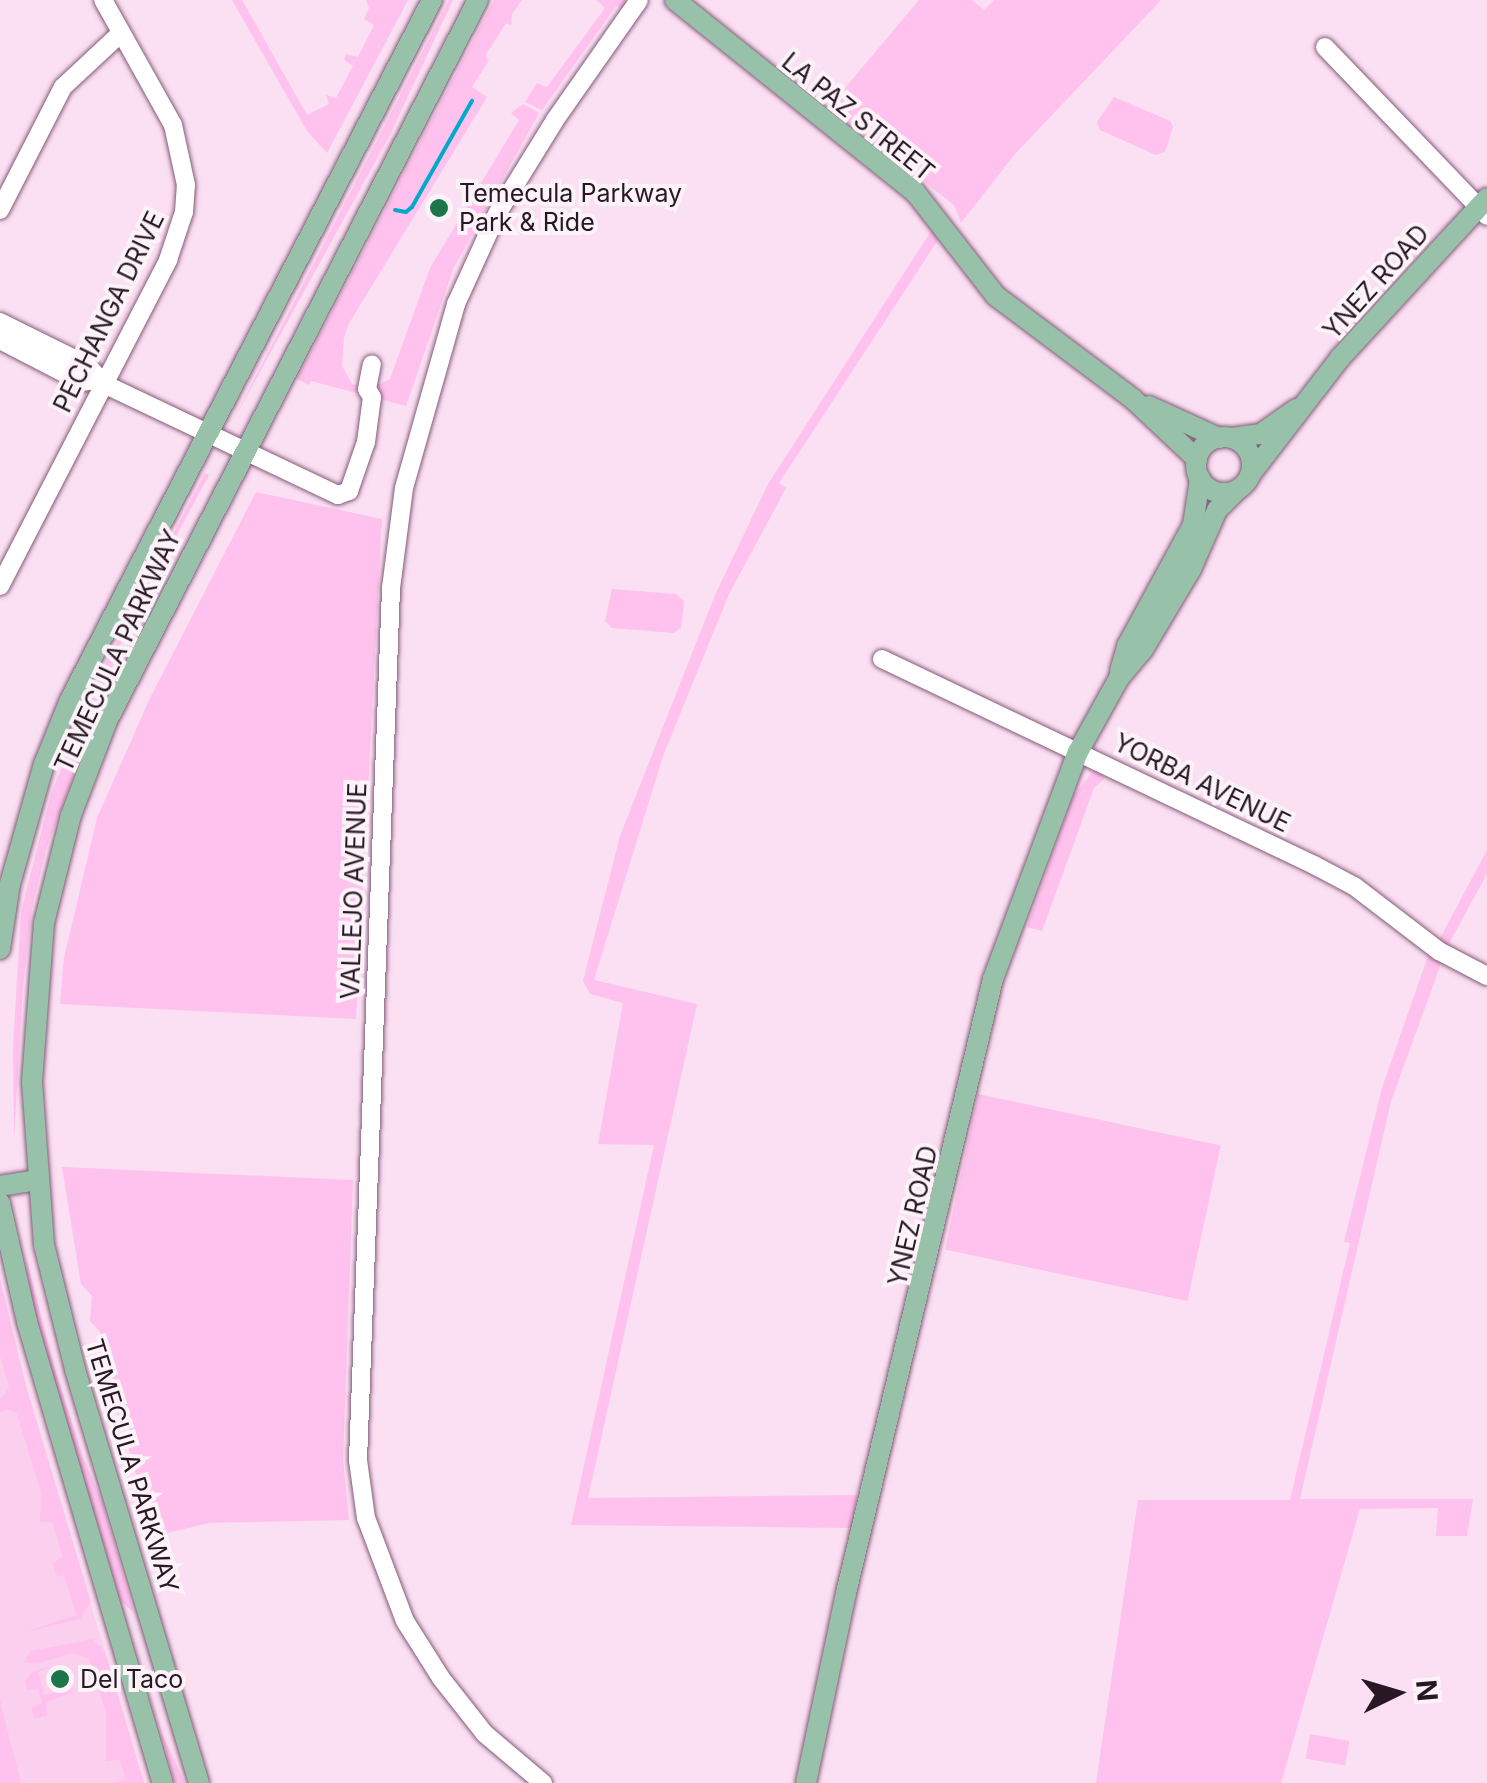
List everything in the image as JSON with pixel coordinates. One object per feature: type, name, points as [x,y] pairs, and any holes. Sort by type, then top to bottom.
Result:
[{"type":"main road","name":"TEMECULA PARKWAY","points":[[0,949],[10,884],[44,764],[104,627],[432,0]]},
{"type":"main road","name":"TEMECULA PARKWAY","points":[[199,1783],[71,1354],[40,1209],[33,1039],[44,924],[58,860],[106,721],[478,0]]},
{"type":"main road","name":"LA PAZ STREET","points":[[675,0],[915,192],[996,296],[1133,399],[1198,469]]},
{"type":"main road","name":"YNEZ ROAD","points":[[1226,438],[1262,434],[1305,402],[1484,207]]},
{"type":"main road","name":"LA PAZ STREET","points":[[1133,399],[1226,438]]},
{"type":"main road","name":"YNEZ ROAD","points":[[806,1783],[846,1593],[993,979],[1078,752],[1119,678],[1142,651],[1191,569],[1217,510],[1290,428],[1305,402]]},
{"type":"main road","points":[[1226,438],[1250,456],[1243,483],[1212,490],[1198,469],[1205,445],[1226,438]]},
{"type":"main road","name":"YNEZ ROAD","points":[[1119,678],[1126,646],[1193,525],[1198,469]]},
{"type":"main road","points":[[0,1186],[37,1180]]},
{"type":"main road","points":[[40,1209],[1,1213],[27,1322],[163,1783]]},
{"type":"street","name":"PECHANGA DRIVE","points":[[0,586],[101,382],[178,239],[186,185],[174,125],[103,0]]},
{"type":"street","name":"VALLEJO AVENUE","points":[[544,1783],[485,1734],[440,1678],[405,1621],[366,1518],[358,1460],[392,588],[404,488],[456,304],[497,214],[555,120],[639,0]]},
{"type":"street","points":[[0,210],[63,87],[122,32]]},
{"type":"street","points":[[1326,47],[1484,207]]},
{"type":"street","points":[[0,322],[87,366],[101,382],[338,496],[349,491],[366,442],[372,397],[366,389],[372,364]]},
{"type":"street","points":[[0,340],[81,382],[101,382]]},
{"type":"street","name":"YORBA AVENUE","points":[[882,658],[1354,886],[1439,952],[1487,976]]},
{"type":"shaded area","points":[[232,0],[242,0],[307,115],[329,104],[326,95],[336,98],[353,66],[344,60],[346,54],[358,57],[374,25],[364,19],[369,8],[366,0],[408,0],[327,153],[307,131]]},
{"type":"shaded area","points":[[449,0],[453,0],[390,135],[233,421]]},
{"type":"shaded area","points":[[494,0],[522,0],[512,14],[511,25],[506,23],[485,56],[489,60],[472,87],[487,97],[348,325],[344,338],[342,366],[352,384],[370,389],[390,379],[430,268],[519,120],[511,113],[523,104],[539,113],[454,267],[406,406],[297,379]]},
{"type":"shaded area","points":[[596,0],[626,0],[626,4],[624,9],[616,6],[542,110],[525,102],[537,83],[547,87],[605,8]]},
{"type":"shaded area","points":[[919,0],[972,0],[984,10],[994,0],[1161,0],[1015,154],[961,223],[954,205],[829,107]]},
{"type":"shaded area","points":[[1114,97],[1170,121],[1173,127],[1165,152],[1156,155],[1100,130],[1097,122]]},
{"type":"shaded area","points":[[933,228],[940,237],[779,483],[786,488],[729,594],[663,756],[594,980],[697,1004],[588,1498],[857,1495],[851,1528],[571,1525],[654,1145],[598,1144],[623,1003],[590,994],[583,981],[620,836],[715,595],[768,484]]},
{"type":"shaded area","points":[[205,473],[209,475],[126,630],[46,850],[32,909],[23,986],[14,1140],[13,1048],[21,912],[51,794],[94,686]]},
{"type":"shaded area","points":[[256,492],[382,519],[356,1019],[60,1004],[64,958],[97,818],[150,698]]},
{"type":"shaded area","points":[[612,589],[676,594],[684,601],[681,628],[673,633],[612,628],[605,621]]},
{"type":"shaded area","points":[[1094,770],[1105,773],[1104,779],[1094,788],[1042,931],[1027,927],[1073,796]]},
{"type":"shaded area","points":[[1487,850],[1487,874],[1447,947],[1438,942]]},
{"type":"shaded area","points":[[1429,953],[1442,961],[1391,1101],[1300,1499],[1473,1499],[1467,1536],[1436,1536],[1438,1508],[1360,1509],[1281,1783],[1096,1783],[1138,1500],[1290,1500],[1350,1243],[1344,1242],[1382,1088]]},
{"type":"shaded area","points":[[978,1094],[1221,1146],[1188,1301],[945,1250]]},
{"type":"shaded area","points":[[62,1167],[353,1180],[343,1460],[349,1520],[209,1523],[154,1536],[144,1497],[146,1488],[136,1474],[128,1447],[129,1428],[118,1416],[99,1350],[101,1333],[90,1321],[92,1296],[81,1284]]},
{"type":"shaded area","points":[[25,1254],[54,1366],[83,1457],[102,1501],[134,1613],[120,1600],[51,1370],[30,1291]]},
{"type":"shaded area","points":[[0,1279],[26,1386],[144,1783],[4,1783],[0,1765]]},
{"type":"shaded area","points":[[0,1279],[26,1386],[91,1602],[80,1619],[25,1632],[76,1615],[64,1575],[57,1577],[53,1563],[63,1557],[53,1523],[40,1522],[41,1492],[17,1414],[7,1409],[0,1413],[0,1399],[9,1388],[0,1356]]},
{"type":"shaded area","points":[[132,1631],[162,1733],[185,1783],[175,1783]]},
{"type":"shaded area","points":[[92,1639],[105,1651],[144,1783],[112,1783],[124,1779],[124,1773],[120,1760],[106,1761],[106,1713],[89,1658],[73,1653],[36,1664],[24,1662],[31,1651]]},
{"type":"shaded area","points":[[52,1666],[38,1672],[44,1695],[71,1688],[73,1693],[46,1702],[47,1716],[35,1719],[31,1708],[42,1703],[38,1689],[27,1690],[25,1681],[32,1672]]},
{"type":"shaded area","points":[[0,1699],[2,1709],[21,1783],[0,1783]]},
{"type":"shaded area","points":[[1310,1734],[1349,1741],[1345,1766],[1306,1759]]},
{"type":"waterway","points":[[395,210],[406,212],[412,207],[472,101]]},
{"type":"place","name":"Temecula Parkway Park & Ride","points":[[439,208]]},
{"type":"place","name":"Del Taco","points":[[60,1679]]}]
